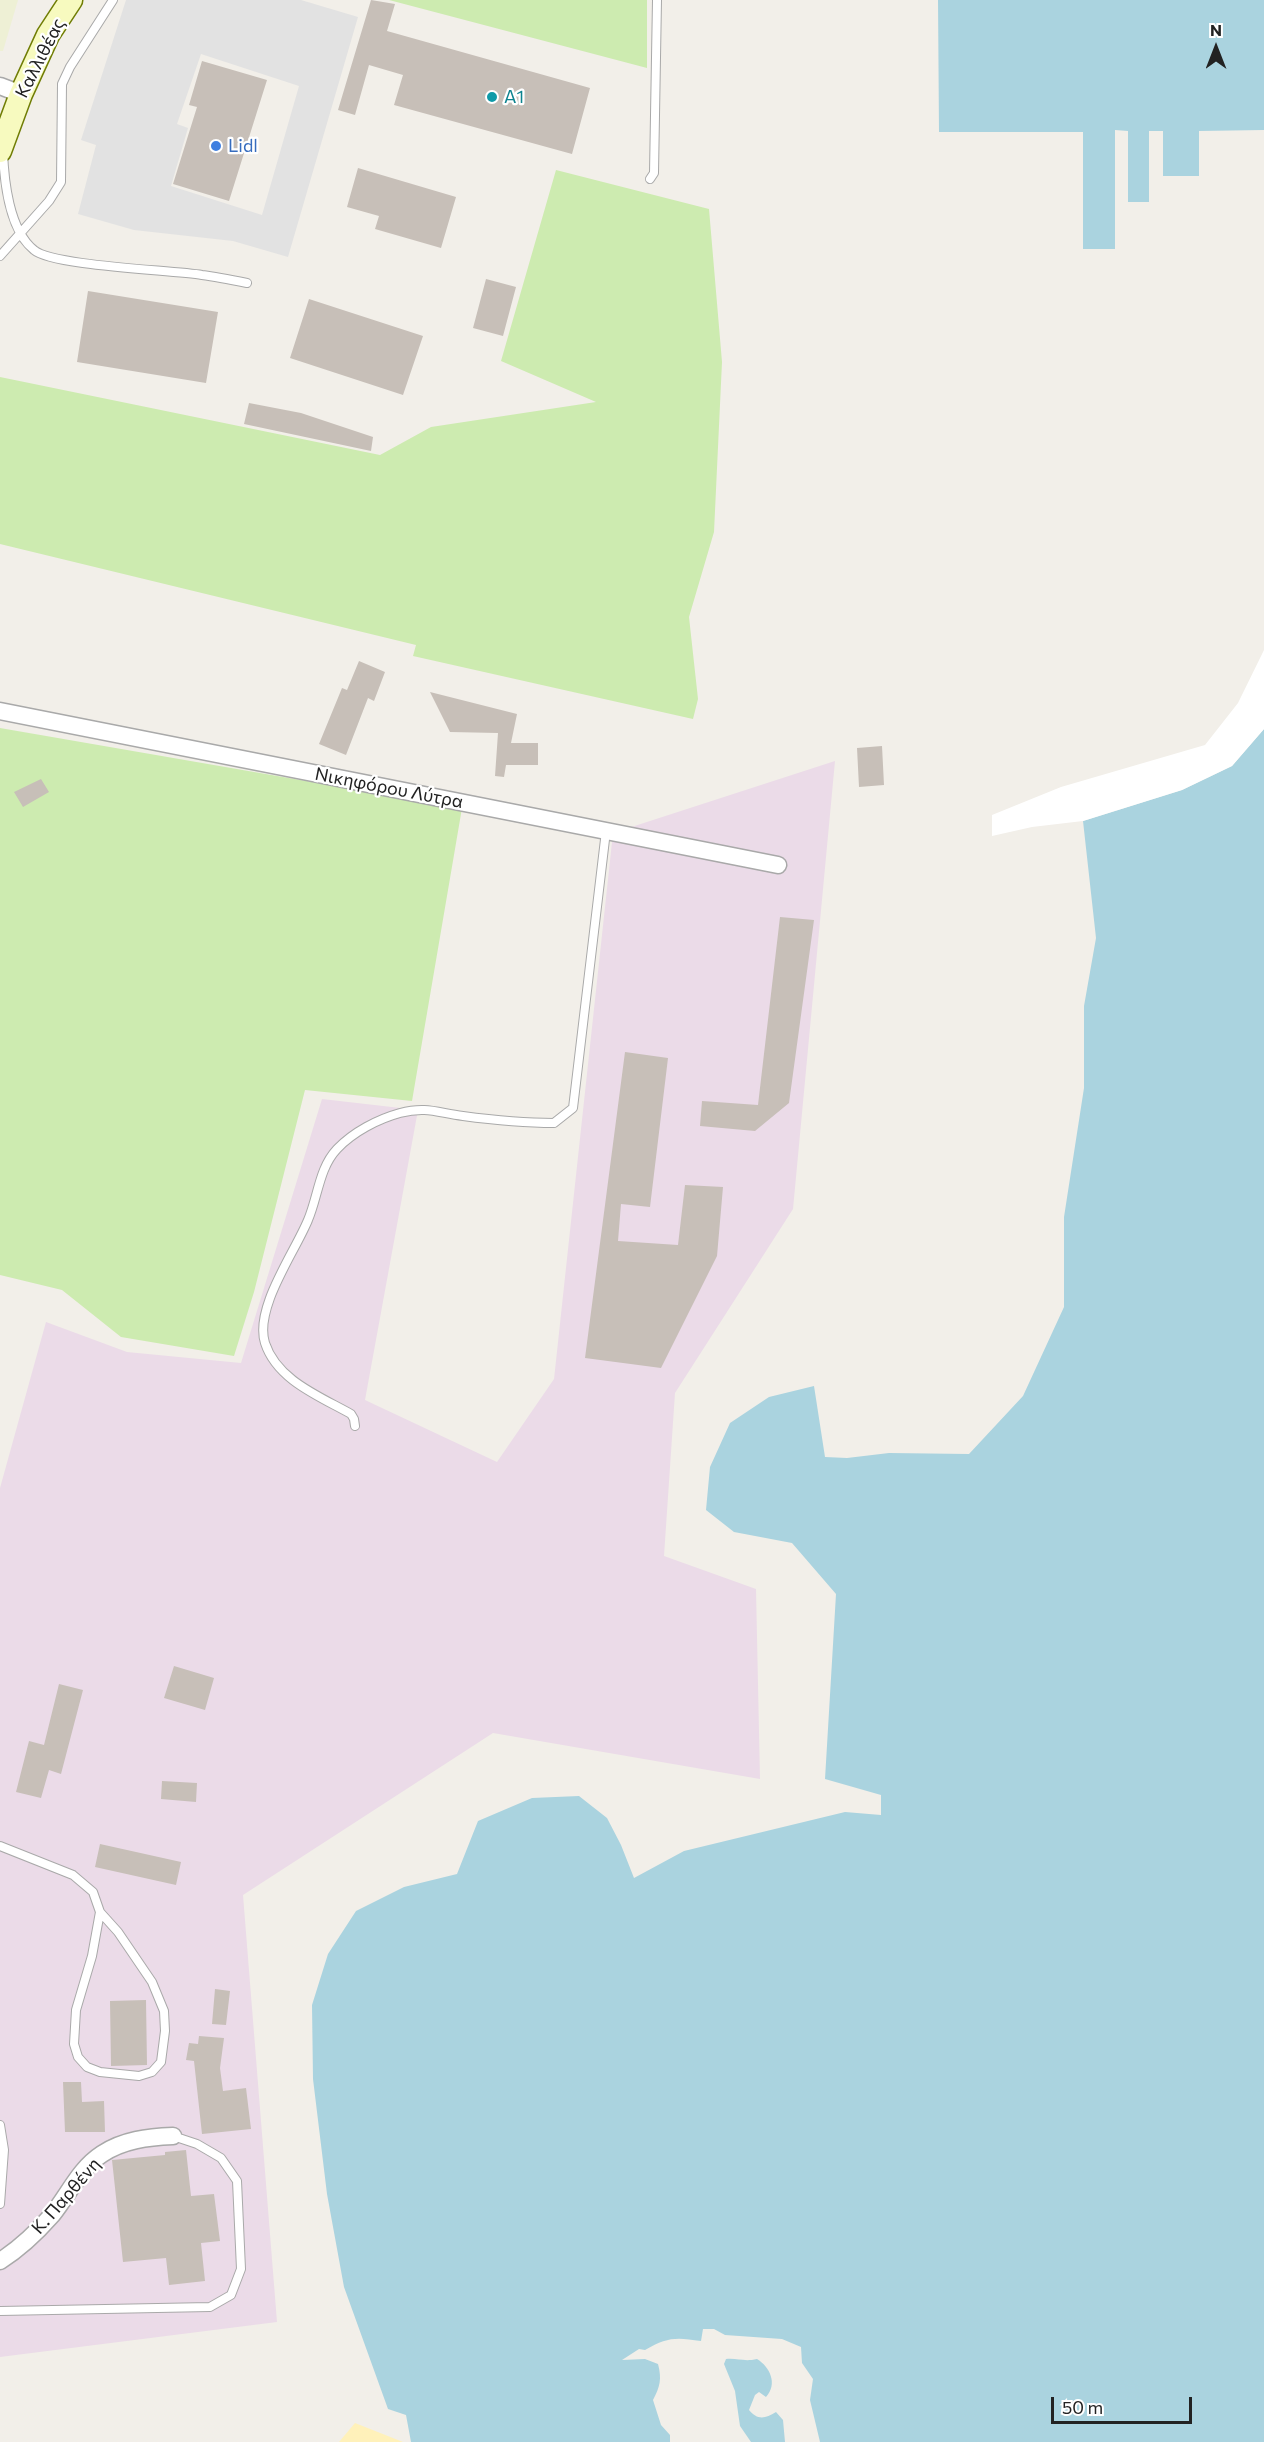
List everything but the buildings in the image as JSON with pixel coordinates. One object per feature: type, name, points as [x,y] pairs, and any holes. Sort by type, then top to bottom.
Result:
[{"type":"main road","name":"Καλλιθέας","points":[[1,148],[21,94],[48,35],[71,0]]},
{"type":"street","points":[[0,86],[21,94]]},
{"type":"street","name":"Νικηφόρου Λύτρα","points":[[0,711],[778,865]]},
{"type":"street","name":"Κ. Παρθένη","points":[[0,2261],[14,2252],[52,2215],[82,2172],[102,2154],[126,2142],[149,2137],[173,2136]]},
{"type":"lane","points":[[0,256],[49,201],[62,182],[62,84],[70,67],[113,0]]},
{"type":"lane","points":[[650,179],[654,173],[657,0]]},
{"type":"lane","points":[[1,148],[10,208],[20,231],[34,251],[59,260],[202,275],[247,283]]},
{"type":"lane","points":[[355,1426],[351,1414],[295,1383],[273,1359],[265,1341],[265,1313],[280,1276],[309,1219],[317,1186],[336,1150],[364,1128],[399,1113],[431,1109],[460,1116],[554,1123],[573,1108],[606,831]]},
{"type":"lane","points":[[0,1846],[73,1875],[93,1892],[100,1912],[118,1932],[152,1982],[164,2011],[165,2031],[161,2062],[152,2072],[139,2076],[100,2072],[87,2067],[78,2057],[74,2044],[76,2010],[92,1956],[100,1912]]},
{"type":"lane","points":[[0,2125],[4,2150],[0,2204]]},
{"type":"lane","points":[[0,2311],[210,2307],[231,2295],[241,2270],[237,2181],[221,2158],[197,2144],[173,2136]]},
{"type":"shaded area","points":[[126,0],[301,0],[358,17],[288,257],[233,241],[134,230],[78,214],[96,145],[81,140]],"holes":[[[201,54],[299,86],[262,215],[171,186],[188,128],[177,124]]]},
{"type":"shaded area","points":[[835,761],[793,1209],[675,1393],[664,1556],[756,1589],[760,1779],[493,1733],[243,1895],[277,2322],[0,2357],[0,1488],[46,1322],[127,1352],[241,1363],[322,1099],[418,1110],[365,1400],[497,1462],[554,1379],[613,833]]},
{"type":"green space","points":[[0,0],[18,0],[3,51],[0,51]]},
{"type":"green space","points":[[389,0],[647,0],[647,68]]},
{"type":"green space","points":[[556,170],[709,209],[722,362],[714,532],[689,617],[698,699],[693,719],[413,656],[416,645],[0,544],[0,377],[380,455],[431,427],[596,402],[501,361]]},
{"type":"green space","points":[[0,728],[462,808],[412,1101],[305,1090],[254,1292],[234,1356],[121,1337],[62,1290],[0,1275]]},
{"type":"sand","points":[[355,2423],[403,2442],[339,2442]]},
{"type":"water","points":[[938,0],[1264,0],[1264,130],[1199,131],[1199,176],[1163,176],[1163,131],[1149,131],[1149,202],[1128,202],[1128,131],[1115,130],[1115,249],[1083,249],[1083,132],[939,132]]},
{"type":"water","points":[[1264,729],[1264,2442],[820,2442],[810,2400],[813,2379],[802,2363],[801,2347],[782,2339],[725,2335],[714,2329],[703,2329],[701,2341],[666,2340],[645,2350],[639,2349],[622,2360],[645,2359],[658,2364],[660,2383],[653,2400],[661,2425],[670,2435],[670,2442],[411,2442],[406,2415],[388,2409],[344,2287],[327,2194],[313,2079],[312,2005],[328,1954],[356,1911],[404,1887],[457,1874],[478,1821],[532,1798],[579,1796],[607,1818],[634,1878],[684,1851],[845,1812],[881,1815],[881,1795],[825,1779],[836,1594],[792,1543],[734,1532],[706,1510],[710,1467],[730,1423],[769,1397],[814,1386],[825,1457],[847,1458],[889,1453],[969,1454],[1023,1396],[1064,1307],[1064,1217],[1084,1088],[1084,1006],[1096,938],[1083,821],[1182,790],[1232,766]]},
{"type":"water","points":[[726,2359],[757,2359],[766,2366],[772,2381],[770,2392],[766,2397],[759,2392],[755,2395],[749,2410],[755,2416],[761,2417],[776,2412],[783,2420],[785,2442],[751,2442],[740,2426],[735,2391],[724,2364]]},
{"type":"pier","points":[[1264,650],[1264,729],[1232,766],[1182,790],[1083,821],[1032,827],[992,836],[992,815],[1061,787],[1205,745],[1238,703]]},
{"type":"place","name":"A1","points":[[492,97]]},
{"type":"place","name":"Lidl","points":[[216,146]]}]
